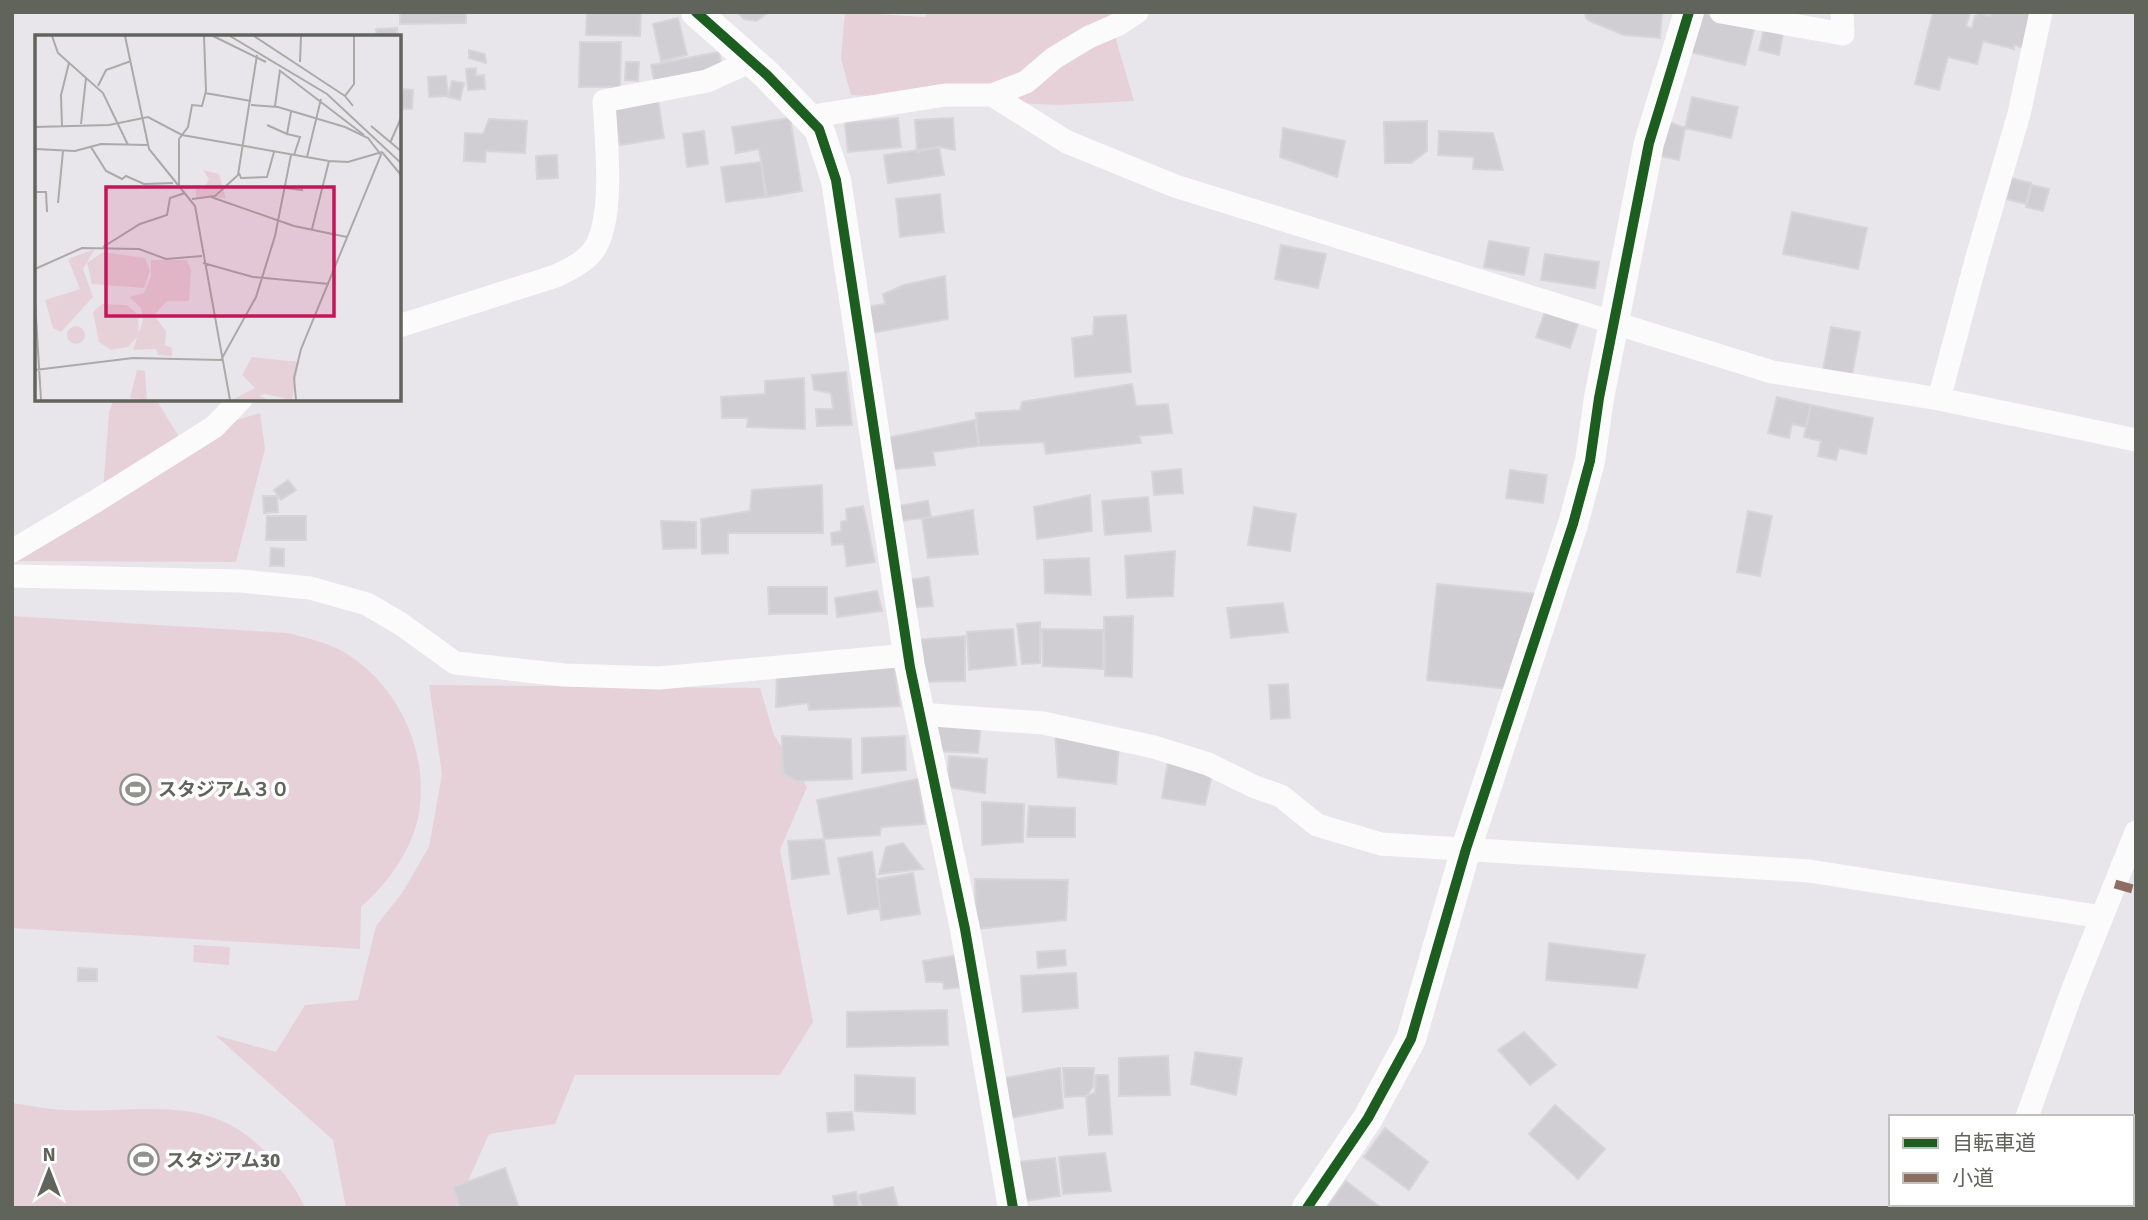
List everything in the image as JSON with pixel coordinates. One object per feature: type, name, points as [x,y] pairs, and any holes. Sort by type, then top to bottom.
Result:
[{"type":"street","points":[[696,12],[751,61],[819,130],[836,180],[908,655],[964,929],[1013,1208]]},
{"type":"street","points":[[807,117],[945,95],[992,95],[1026,82],[1054,58],[1137,12]]},
{"type":"street","points":[[1307,1208],[1368,1118],[1411,1039],[1466,849],[1573,524],[1590,461],[1649,143],[1689,12]]},
{"type":"street","points":[[1721,12],[1843,34],[1842,12]]},
{"type":"street","points":[[1939,400],[2019,114],[2041,12]]},
{"type":"street","points":[[401,325],[556,276],[579,264],[595,247],[604,222],[607,183],[604,101],[707,81],[751,61]]},
{"type":"street","points":[[992,95],[1067,142],[1175,186],[1772,372],[1939,400],[2136,440]]},
{"type":"street","points":[[12,551],[214,426],[239,401]]},
{"type":"street","points":[[12,576],[241,581],[310,588],[367,604],[401,624],[455,663],[564,676],[659,678],[908,655]]},
{"type":"street","points":[[919,714],[1043,723],[1154,747],[1208,764],[1255,787],[1281,796],[1317,825],[1381,844],[1810,871],[2102,917]]},
{"type":"street","points":[[2028,1115],[2071,993],[2136,832]]},
{"type":"shaded area","points":[[845,12],[925,17],[927,12],[1108,12],[1134,101],[1059,105],[851,95],[841,59]]},
{"type":"shaded area","points":[[113,401],[157,401],[179,437],[260,413],[265,449],[236,562],[12,561],[102,504],[109,412]]},
{"type":"shaded area","points":[[12,616],[288,633],[338,649],[371,672],[399,708],[409,729],[416,750],[421,795],[418,818],[410,843],[388,878],[361,907],[360,949],[12,928]]},
{"type":"shaded area","points":[[429,685],[760,688],[774,735],[807,787],[780,850],[813,1022],[780,1075],[575,1075],[555,1124],[489,1134],[456,1208],[346,1208],[333,1140],[215,1035],[276,1052],[305,1005],[358,1000],[376,926],[402,893],[429,847],[442,774]]},
{"type":"shaded area","points":[[194,945],[230,947],[229,965],[193,962]]},
{"type":"shaded area","name":"スタジアム30","points":[[12,1103],[59,1110],[152,1109],[204,1115],[229,1124],[252,1140],[287,1178],[305,1208],[12,1208]]},
{"type":"building","points":[[400,12],[466,12],[466,23],[400,24]]},
{"type":"building","points":[[587,12],[641,12],[640,36],[586,35]]},
{"type":"building","points":[[737,12],[769,12],[756,21],[744,19]]},
{"type":"building","points":[[1585,12],[1662,12],[1660,38],[1624,35],[1590,21]]},
{"type":"building","points":[[1700,12],[1755,26],[1745,65],[1690,52]]},
{"type":"building","points":[[1933,12],[1970,13],[1966,26],[1972,28],[1978,13],[1990,16],[1991,12],[2032,12],[2023,48],[2014,45],[2014,49],[1983,41],[1977,64],[1948,57],[1939,90],[1915,84]]},
{"type":"building","points":[[678,18],[687,55],[661,61],[653,24]]},
{"type":"building","points":[[1765,25],[1784,29],[1779,55],[1759,50]]},
{"type":"building","points":[[397,28],[397,35],[377,35],[376,29]]},
{"type":"building","points":[[580,42],[621,42],[620,87],[579,87]]},
{"type":"building","points":[[469,50],[485,54],[486,63],[469,58]]},
{"type":"building","points":[[719,52],[723,71],[655,84],[651,65]]},
{"type":"building","points":[[626,62],[639,62],[638,81],[625,80]]},
{"type":"building","points":[[476,68],[476,76],[484,75],[485,89],[468,90],[466,69]]},
{"type":"building","points":[[446,76],[448,96],[429,97],[428,77]]},
{"type":"building","points":[[452,81],[464,83],[460,100],[448,97]]},
{"type":"building","points":[[401,89],[413,90],[412,109],[401,109]]},
{"type":"building","points":[[1692,97],[1738,107],[1731,138],[1685,128]]},
{"type":"building","points":[[658,100],[664,138],[620,145],[613,107]]},
{"type":"building","points":[[790,118],[802,191],[767,197],[759,149],[736,153],[732,127]]},
{"type":"building","points":[[898,118],[901,147],[848,152],[845,123]]},
{"type":"building","points":[[953,118],[955,150],[939,147],[917,152],[915,120]]},
{"type":"building","points":[[489,119],[527,121],[525,153],[486,151],[485,162],[464,161],[465,133],[483,134]]},
{"type":"building","points":[[1664,120],[1685,128],[1679,160],[1656,155]]},
{"type":"building","points":[[1427,121],[1427,151],[1411,163],[1385,163],[1384,122]]},
{"type":"building","points":[[1283,128],[1345,141],[1337,177],[1280,157]]},
{"type":"building","points":[[704,131],[708,164],[687,167],[683,134]]},
{"type":"building","points":[[1439,131],[1493,133],[1503,170],[1473,169],[1474,157],[1438,155]]},
{"type":"building","points":[[939,147],[944,175],[888,183],[884,155]]},
{"type":"building","points":[[557,155],[558,178],[537,179],[536,156]]},
{"type":"building","points":[[761,162],[765,197],[726,202],[721,167]]},
{"type":"building","points":[[2011,178],[2031,183],[2026,204],[2006,199]]},
{"type":"building","points":[[2032,185],[2049,189],[2043,211],[2026,207]]},
{"type":"building","points":[[940,194],[944,232],[900,237],[896,199]]},
{"type":"building","points":[[1792,212],[1867,228],[1858,269],[1783,254]]},
{"type":"building","points":[[1489,241],[1529,248],[1524,275],[1484,267]]},
{"type":"building","points":[[1281,245],[1326,254],[1318,288],[1275,279]]},
{"type":"building","points":[[1545,254],[1599,262],[1595,288],[1541,280]]},
{"type":"building","points":[[945,276],[948,319],[871,333],[867,307],[885,304],[883,294],[904,285]]},
{"type":"building","points":[[1545,312],[1578,324],[1570,348],[1536,337]]},
{"type":"building","points":[[1126,315],[1131,372],[1075,377],[1072,338],[1093,335],[1094,317]]},
{"type":"building","points":[[1831,327],[1860,332],[1852,375],[1823,370]]},
{"type":"building","points":[[846,372],[852,425],[817,426],[816,409],[833,409],[831,393],[814,390],[812,375]]},
{"type":"building","points":[[804,378],[805,429],[747,427],[748,418],[722,418],[721,397],[765,394],[765,381]]},
{"type":"building","points":[[1132,384],[1136,406],[1168,404],[1172,433],[1139,436],[1141,443],[1046,454],[1044,442],[979,446],[976,413],[1020,410],[1022,402]]},
{"type":"building","points":[[1777,397],[1811,405],[1806,427],[1792,424],[1789,438],[1768,433]]},
{"type":"building","points":[[1811,405],[1873,418],[1866,454],[1839,448],[1836,460],[1818,456],[1821,441],[1804,437]]},
{"type":"building","points":[[975,420],[979,446],[933,452],[935,465],[888,470],[886,438]]},
{"type":"building","points":[[1181,469],[1183,493],[1154,495],[1152,472]]},
{"type":"building","points":[[1510,470],[1547,475],[1543,503],[1506,498]]},
{"type":"building","points":[[288,480],[296,490],[281,500],[274,490]]},
{"type":"building","points":[[822,485],[823,533],[728,533],[728,553],[702,554],[701,519],[750,511],[752,490]]},
{"type":"building","points":[[1090,495],[1092,531],[1037,539],[1034,507]]},
{"type":"building","points":[[263,496],[277,496],[278,512],[264,513]]},
{"type":"building","points":[[1148,497],[1151,531],[1105,535],[1102,501]]},
{"type":"building","points":[[928,501],[931,517],[900,521],[898,506]]},
{"type":"building","points":[[863,506],[875,562],[847,566],[844,544],[832,545],[831,533],[841,531],[841,522],[847,520],[846,509]]},
{"type":"building","points":[[1254,507],[1296,514],[1290,551],[1248,545]]},
{"type":"building","points":[[973,510],[978,554],[928,558],[922,519]]},
{"type":"building","points":[[1748,511],[1772,516],[1760,576],[1737,572]]},
{"type":"building","points":[[267,516],[306,516],[306,540],[266,540]]},
{"type":"building","points":[[661,521],[696,522],[696,548],[663,549]]},
{"type":"building","points":[[271,548],[284,549],[284,566],[270,566]]},
{"type":"building","points":[[1175,551],[1173,596],[1127,598],[1125,556]]},
{"type":"building","points":[[1089,558],[1091,595],[1045,593],[1044,560]]},
{"type":"building","points":[[929,577],[933,606],[905,608],[901,581]]},
{"type":"building","points":[[1437,584],[1549,595],[1508,689],[1427,680]]},
{"type":"building","points":[[768,587],[827,587],[827,614],[769,614]]},
{"type":"building","points":[[877,591],[882,611],[837,617],[835,598]]},
{"type":"building","points":[[1283,603],[1288,632],[1231,638],[1227,608]]},
{"type":"building","points":[[1133,616],[1132,677],[1105,676],[1104,617]]},
{"type":"building","points":[[1040,622],[1040,663],[1022,664],[1017,624]]},
{"type":"building","points":[[1013,629],[1016,665],[969,670],[967,632]]},
{"type":"building","points":[[1042,629],[1103,630],[1103,669],[1043,666]]},
{"type":"building","points":[[965,636],[965,681],[919,682],[916,640]]},
{"type":"building","points":[[894,667],[900,706],[809,710],[808,703],[776,707],[777,669]]},
{"type":"building","points":[[1288,684],[1290,718],[1271,719],[1269,685]]},
{"type":"building","points":[[937,718],[981,723],[978,753],[936,751]]},
{"type":"building","points":[[1055,731],[1119,745],[1116,784],[1058,777]]},
{"type":"building","points":[[782,736],[851,739],[852,779],[796,781],[783,773]]},
{"type":"building","points":[[905,736],[906,770],[862,773],[862,738]]},
{"type":"building","points":[[949,756],[987,759],[985,793],[947,787]]},
{"type":"building","points":[[1168,761],[1212,774],[1205,805],[1162,798]]},
{"type":"building","points":[[918,779],[925,824],[881,827],[880,835],[824,839],[817,800]]},
{"type":"building","points":[[982,802],[1024,804],[1023,842],[982,845]]},
{"type":"building","points":[[1029,806],[1075,808],[1075,837],[1027,837]]},
{"type":"building","points":[[824,839],[829,874],[792,879],[788,841]]},
{"type":"building","points":[[903,843],[923,869],[879,874],[886,847]]},
{"type":"building","points":[[872,852],[880,908],[848,914],[838,858]]},
{"type":"building","points":[[913,873],[920,914],[881,920],[877,879]]},
{"type":"building","points":[[975,879],[1068,880],[1066,920],[976,929]]},
{"type":"building","points":[[1549,943],[1645,955],[1637,988],[1546,980]]},
{"type":"building","points":[[1065,950],[1066,965],[1038,968],[1037,952]]},
{"type":"building","points":[[959,955],[962,987],[944,989],[943,982],[926,982],[923,961]]},
{"type":"building","points":[[78,968],[97,969],[97,981],[78,981]]},
{"type":"building","points":[[1076,973],[1078,1008],[1023,1012],[1021,976]]},
{"type":"building","points":[[947,1010],[948,1045],[847,1047],[847,1012]]},
{"type":"building","points":[[1524,1032],[1556,1065],[1530,1085],[1498,1050]]},
{"type":"building","points":[[1195,1052],[1242,1058],[1236,1095],[1191,1084]]},
{"type":"building","points":[[1168,1056],[1170,1095],[1119,1096],[1119,1058]]},
{"type":"building","points":[[1060,1068],[1063,1108],[1010,1118],[1005,1078]]},
{"type":"building","points":[[1063,1068],[1094,1068],[1093,1087],[1086,1096],[1065,1097]]},
{"type":"building","points":[[855,1075],[915,1078],[915,1114],[855,1111]]},
{"type":"building","points":[[1096,1075],[1108,1075],[1112,1134],[1089,1135],[1086,1096],[1095,1093]]},
{"type":"building","points":[[1555,1105],[1605,1149],[1578,1179],[1529,1134]]},
{"type":"building","points":[[852,1112],[854,1130],[828,1132],[827,1113]]},
{"type":"building","points":[[1385,1128],[1428,1162],[1409,1190],[1364,1157]]},
{"type":"building","points":[[1105,1153],[1111,1191],[1063,1194],[1059,1157]]},
{"type":"building","points":[[1055,1158],[1060,1196],[1024,1201],[1019,1162]]},
{"type":"building","points":[[505,1168],[519,1208],[460,1208],[453,1187]]},
{"type":"building","points":[[1346,1181],[1381,1208],[1326,1208]]},
{"type":"building","points":[[893,1187],[898,1208],[862,1208],[859,1195]]},
{"type":"building","points":[[856,1192],[859,1208],[835,1208],[833,1196]]},
{"type":"marked path","points":[[2115,884],[2136,890]]},
{"type":"cycle path","points":[[696,12],[767,75],[819,129],[836,180],[910,667],[965,929],[1013,1208]]},
{"type":"cycle path","points":[[1307,1208],[1368,1118],[1411,1039],[1466,849],[1573,524],[1590,461],[1599,398],[1649,143],[1689,12]]},
{"type":"place","name":"スタジアム３０","points":[[135,789]]},
{"type":"place","name":"スタジアム30","points":[[143,1160]]}]
